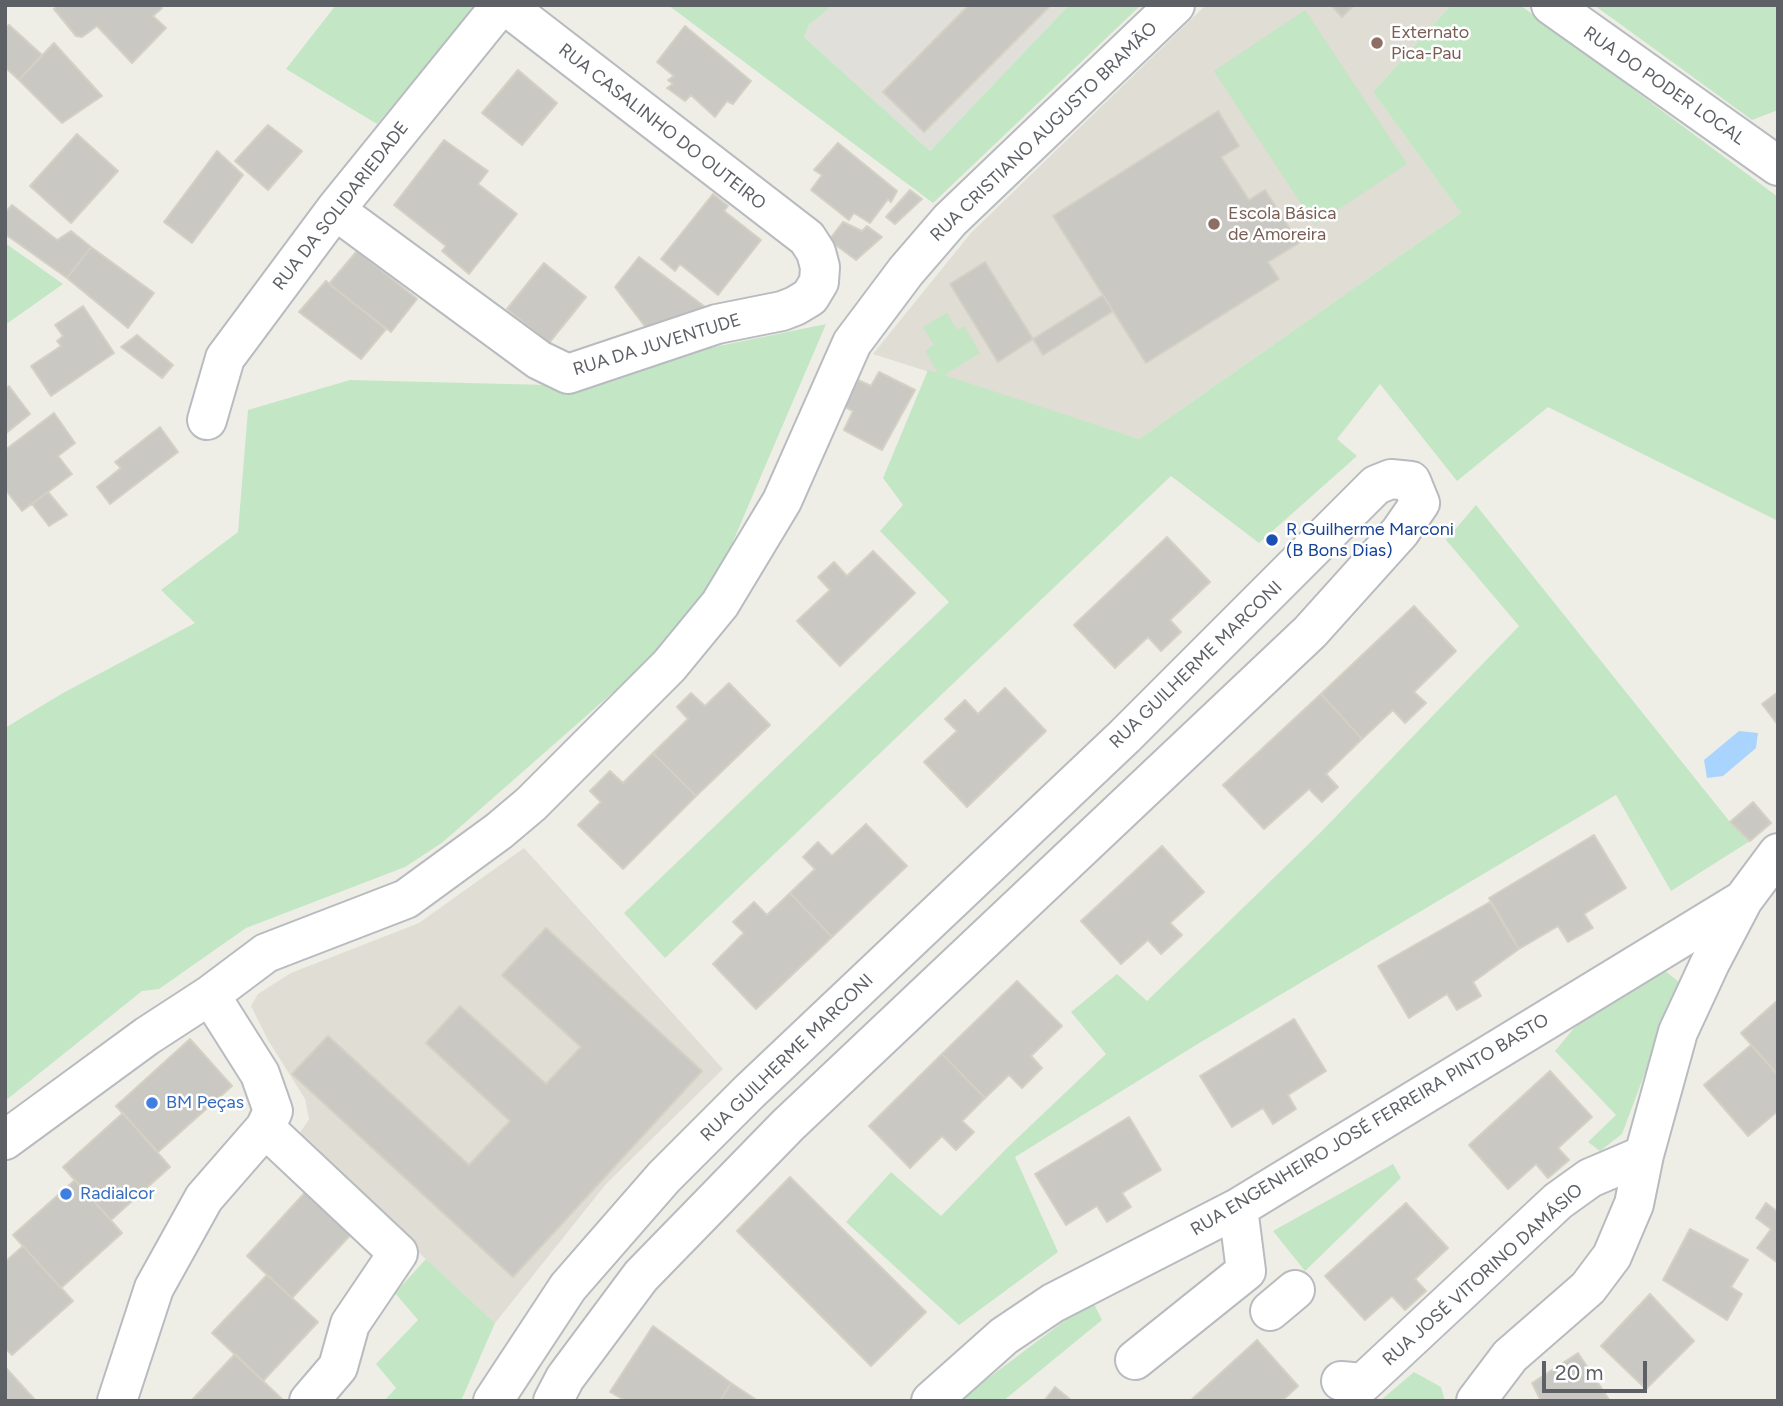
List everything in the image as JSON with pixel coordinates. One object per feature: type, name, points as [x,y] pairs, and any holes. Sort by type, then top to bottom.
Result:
[{"type":"street","name":"RUA DA SOLIDARIEDADE","points":[[207,420],[225,358],[335,209],[503,5]]},
{"type":"street","name":"RUA CASALINHO DO OUTEIRO","points":[[503,5],[807,238],[816,252]]},
{"type":"street","name":"RUA CRISTIANO AUGUSTO BRAMÃO","points":[[5,1140],[266,953],[406,899],[499,831],[530,804],[669,666],[720,604],[782,501],[852,343],[906,271],[950,220],[1175,5]]},
{"type":"street","name":"RUA DO PODER LOCAL","points":[[1551,5],[1774,159]]},
{"type":"street","name":"RUA DA JUVENTUDE","points":[[335,209],[539,360],[568,374],[717,324],[795,306],[810,296],[819,282],[820,267],[816,252]]},
{"type":"street","name":"RUA GUILHERME MARCONI","points":[[493,1401],[569,1287],[664,1177],[749,1092],[1134,727],[1376,485],[1391,479],[1411,481],[1420,503],[1400,532],[1310,632],[788,1125],[641,1276],[565,1378],[553,1401]]},
{"type":"street","points":[[1476,1401],[1510,1356],[1588,1288],[1612,1256],[1634,1204],[1644,1155],[1678,1032],[1710,962],[1743,900],[1778,853]]},
{"type":"street","points":[[979,874],[1014,912]]},
{"type":"street","name":"RUA ENGENHEIRO JOSÉ FERREIRA PINTO BASTO","points":[[931,1401],[1004,1336],[1053,1303],[1238,1208],[1743,900]]},
{"type":"street","points":[[117,1401],[154,1288],[204,1198],[265,1128],[273,1111],[260,1074],[209,995]]},
{"type":"street","points":[[265,1128],[398,1253],[350,1324],[338,1367],[309,1401]]},
{"type":"street","name":"RUA JOSÉ VITORINO DAMÁSIO","points":[[1352,1382],[1558,1201],[1590,1178],[1644,1155]]},
{"type":"street","points":[[1135,1360],[1245,1271],[1238,1208]]},
{"type":"shaded area","points":[[833,5],[1069,5],[930,151],[804,37],[809,25]]},
{"type":"shaded area","name":"Escola Básica de Amoreira","points":[[1206,5],[1451,5],[1373,92],[1461,213],[1139,439],[873,354],[971,233]]},
{"type":"shaded area","points":[[524,848],[723,1069],[606,1184],[495,1323],[296,1139],[309,1119],[305,1099],[268,1040],[251,1006],[258,994],[291,973],[419,923]]},
{"type":"green space","points":[[336,5],[477,5],[377,124],[286,69]]},
{"type":"green space","points":[[668,5],[833,5],[809,25],[804,37],[930,151],[1069,5],[1141,5],[933,203]]},
{"type":"green space","points":[[1451,5],[1520,5],[1778,197],[1778,521],[1548,407],[1457,481],[1380,384],[1337,439],[1357,456],[1259,543],[1171,476],[665,958],[624,913],[949,602],[880,531],[903,505],[883,478],[928,370],[938,373],[925,351],[934,345],[923,327],[947,313],[957,330],[964,326],[980,353],[944,375],[1139,439],[1461,213],[1373,92]]},
{"type":"green space","points":[[1594,5],[1778,5],[1778,110],[1752,120]]},
{"type":"green space","points":[[1305,10],[1407,164],[1315,225],[1214,71]]},
{"type":"green space","points":[[5,243],[63,284],[5,325]]},
{"type":"green space","points":[[826,324],[702,614],[443,842],[405,867],[246,928],[159,989],[142,991],[5,1101],[5,728],[63,693],[195,623],[161,590],[238,532],[248,410],[350,380],[586,386],[598,371]]},
{"type":"green space","points":[[1476,505],[1730,822],[1750,841],[1671,891],[1616,795],[1196,1045],[1015,1157],[1058,1252],[959,1325],[846,1222],[891,1172],[941,1216],[1007,1148],[1106,1054],[1071,1012],[1117,974],[1147,1001],[1321,832],[1519,626],[1446,540]]},
{"type":"green space","points":[[1664,970],[1679,982],[1622,1134],[1600,1151],[1588,1142],[1616,1115],[1555,1051],[1575,1027]]},
{"type":"green space","points":[[1393,1164],[1401,1178],[1305,1271],[1273,1231]]},
{"type":"green space","points":[[426,1259],[495,1323],[461,1401],[384,1401],[396,1388],[376,1364],[418,1320],[395,1293]]},
{"type":"green space","points":[[1092,1300],[1102,1320],[1003,1401],[958,1401]]},
{"type":"green space","points":[[1414,1372],[1441,1387],[1445,1401],[1380,1401]]},
{"type":"water","points":[[1739,731],[1758,733],[1756,748],[1723,776],[1707,778],[1704,760]]},
{"type":"building","points":[[58,5],[161,5],[162,8],[153,16],[166,28],[132,63],[97,26],[82,37],[76,36],[54,9]]},
{"type":"building","points":[[969,5],[1051,5],[924,132],[883,92]]},
{"type":"building","points":[[1331,5],[1354,5],[1342,17]]},
{"type":"building","points":[[9,25],[42,55],[19,80],[5,67],[5,28]]},
{"type":"building","points":[[685,26],[751,81],[733,104],[727,101],[715,117],[691,95],[685,101],[667,88],[673,84],[668,80],[674,76],[657,62]]},
{"type":"building","points":[[54,43],[102,96],[62,123],[19,80]]},
{"type":"building","points":[[518,70],[557,103],[522,145],[482,113]]},
{"type":"building","points":[[1218,111],[1239,146],[1221,157],[1249,200],[1265,190],[1299,243],[1268,262],[1279,279],[1146,363],[1053,216]]},
{"type":"building","points":[[268,125],[302,151],[268,190],[235,161]]},
{"type":"building","points":[[77,134],[118,171],[71,223],[30,186]]},
{"type":"building","points":[[444,140],[488,171],[478,184],[517,214],[469,274],[442,251],[446,246],[394,205]]},
{"type":"building","points":[[838,143],[897,191],[891,202],[888,199],[870,223],[854,213],[849,220],[811,190],[822,175],[814,170]]},
{"type":"building","points":[[217,151],[243,175],[192,243],[164,222]]},
{"type":"building","points":[[910,190],[922,199],[895,224],[886,217]]},
{"type":"building","points":[[713,194],[728,206],[724,211],[761,240],[718,295],[680,264],[675,271],[661,259]]},
{"type":"building","points":[[12,205],[57,240],[71,231],[91,247],[67,278],[5,234],[5,213]]},
{"type":"building","points":[[843,222],[862,231],[867,226],[882,237],[856,260],[829,240]]},
{"type":"building","points":[[91,247],[154,293],[128,328],[67,278]]},
{"type":"building","points":[[357,251],[417,299],[391,332],[329,284]]},
{"type":"building","points":[[639,257],[709,310],[650,333],[615,287]]},
{"type":"building","points":[[985,262],[1033,339],[998,362],[950,284]]},
{"type":"building","points":[[544,263],[586,297],[549,343],[507,309]]},
{"type":"building","points":[[326,281],[386,329],[361,359],[299,312]]},
{"type":"building","points":[[1103,295],[1113,311],[1043,355],[1033,339]]},
{"type":"building","points":[[83,306],[114,353],[51,396],[31,366],[61,346],[57,341],[63,336],[55,325]]},
{"type":"building","points":[[137,335],[173,365],[162,378],[121,347]]},
{"type":"building","points":[[879,372],[915,390],[882,450],[844,430],[853,411],[843,406],[858,380],[871,386]]},
{"type":"building","points":[[9,386],[30,414],[5,434],[5,389]]},
{"type":"building","points":[[54,413],[75,443],[58,456],[72,474],[22,511],[5,489],[5,450]]},
{"type":"building","points":[[160,427],[178,452],[110,504],[97,487],[121,468],[115,462]]},
{"type":"building","points":[[48,492],[67,515],[49,526],[32,504]]},
{"type":"building","points":[[1167,537],[1210,582],[1170,620],[1181,632],[1161,651],[1148,637],[1115,668],[1074,625]]},
{"type":"building","points":[[873,551],[915,593],[840,666],[797,621],[830,590],[818,577],[834,562],[847,576]]},
{"type":"building","points":[[1414,606],[1456,651],[1414,692],[1426,703],[1405,723],[1393,710],[1362,739],[1321,694]]},
{"type":"building","points":[[729,683],[770,725],[696,796],[653,753],[688,719],[677,707],[691,693],[705,706]]},
{"type":"building","points":[[1005,688],[1046,731],[967,807],[924,762],[957,731],[945,719],[965,700],[978,714]]},
{"type":"building","points":[[1778,692],[1778,725],[1762,704]]},
{"type":"building","points":[[1321,694],[1362,739],[1326,774],[1338,787],[1322,802],[1309,789],[1264,829],[1223,785]]},
{"type":"building","points":[[653,753],[696,796],[623,869],[578,825],[601,802],[590,791],[610,771],[623,783]]},
{"type":"building","points":[[1753,802],[1771,823],[1750,841],[1730,822]]},
{"type":"building","points":[[866,824],[907,866],[832,937],[790,893],[815,869],[803,857],[818,842],[832,856]]},
{"type":"building","points":[[1594,835],[1626,888],[1584,914],[1593,928],[1568,942],[1558,926],[1519,949],[1489,898]]},
{"type":"building","points":[[1162,846],[1204,892],[1170,923],[1182,935],[1161,954],[1148,940],[1121,964],[1081,921]]},
{"type":"building","points":[[790,893],[832,937],[756,1009],[713,964],[744,933],[733,922],[754,902],[767,915]]},
{"type":"building","points":[[1490,902],[1519,949],[1473,982],[1481,996],[1457,1010],[1447,994],[1409,1018],[1378,966]]},
{"type":"building","points":[[546,928],[702,1071],[513,1277],[292,1074],[328,1036],[469,1165],[510,1121],[426,1043],[460,1006],[546,1084],[581,1047],[502,975]]},
{"type":"building","points":[[1017,981],[1062,1026],[1031,1056],[1042,1068],[1022,1088],[1009,1075],[985,1098],[942,1054]]},
{"type":"building","points":[[1778,1000],[1778,1075],[1741,1033]]},
{"type":"building","points":[[1294,1019],[1326,1071],[1288,1095],[1296,1109],[1273,1124],[1263,1108],[1232,1127],[1200,1076]]},
{"type":"building","points":[[190,1039],[232,1086],[158,1152],[116,1106]]},
{"type":"building","points":[[1751,1045],[1778,1075],[1778,1111],[1748,1136],[1704,1085]]},
{"type":"building","points":[[942,1054],[985,1098],[962,1121],[974,1132],[956,1150],[942,1136],[910,1168],[869,1126]]},
{"type":"building","points":[[1550,1071],[1592,1117],[1558,1148],[1569,1160],[1548,1178],[1536,1164],[1508,1189],[1469,1145]]},
{"type":"building","points":[[123,1113],[170,1167],[111,1220],[63,1167]]},
{"type":"building","points":[[1129,1117],[1161,1170],[1122,1193],[1131,1207],[1107,1222],[1097,1206],[1066,1225],[1035,1174]]},
{"type":"building","points":[[790,1177],[926,1312],[871,1366],[737,1231]]},
{"type":"building","points":[[75,1180],[122,1233],[61,1288],[13,1235]]},
{"type":"building","points":[[310,1187],[356,1229],[292,1298],[247,1256]]},
{"type":"building","points":[[1406,1203],[1448,1248],[1415,1279],[1426,1291],[1405,1310],[1392,1296],[1365,1320],[1325,1276]]},
{"type":"building","points":[[1766,1203],[1778,1212],[1778,1263],[1757,1248],[1771,1229],[1756,1218]]},
{"type":"building","points":[[1690,1229],[1748,1260],[1731,1287],[1742,1294],[1727,1320],[1663,1280]]},
{"type":"building","points":[[23,1246],[73,1301],[12,1355],[5,1348],[5,1262]]},
{"type":"building","points":[[267,1275],[318,1322],[263,1381],[212,1333]]},
{"type":"building","points":[[1650,1294],[1694,1341],[1646,1389],[1601,1346]]},
{"type":"building","points":[[653,1326],[731,1383],[720,1401],[626,1401],[610,1392]]},
{"type":"building","points":[[1257,1340],[1298,1386],[1282,1401],[1190,1401]]},
{"type":"building","points":[[1578,1353],[1610,1401],[1541,1401],[1532,1383]]},
{"type":"building","points":[[235,1354],[263,1381],[284,1401],[191,1401]]},
{"type":"building","points":[[6,1368],[36,1401],[5,1401]]},
{"type":"building","points":[[731,1383],[758,1401],[720,1401]]},
{"type":"building","points":[[1055,1387],[1072,1401],[1044,1401]]},
{"type":"place","name":"Externato Pica-Pau","points":[[1377,43]]},
{"type":"place","name":"Escola Básica de Amoreira","points":[[1214,224]]},
{"type":"place","name":"R Guilherme Marconi (B Bons Dias)","points":[[1272,540]]},
{"type":"place","name":"BM Peças","points":[[152,1103]]},
{"type":"place","name":"Radialcor","points":[[66,1194]]}]
